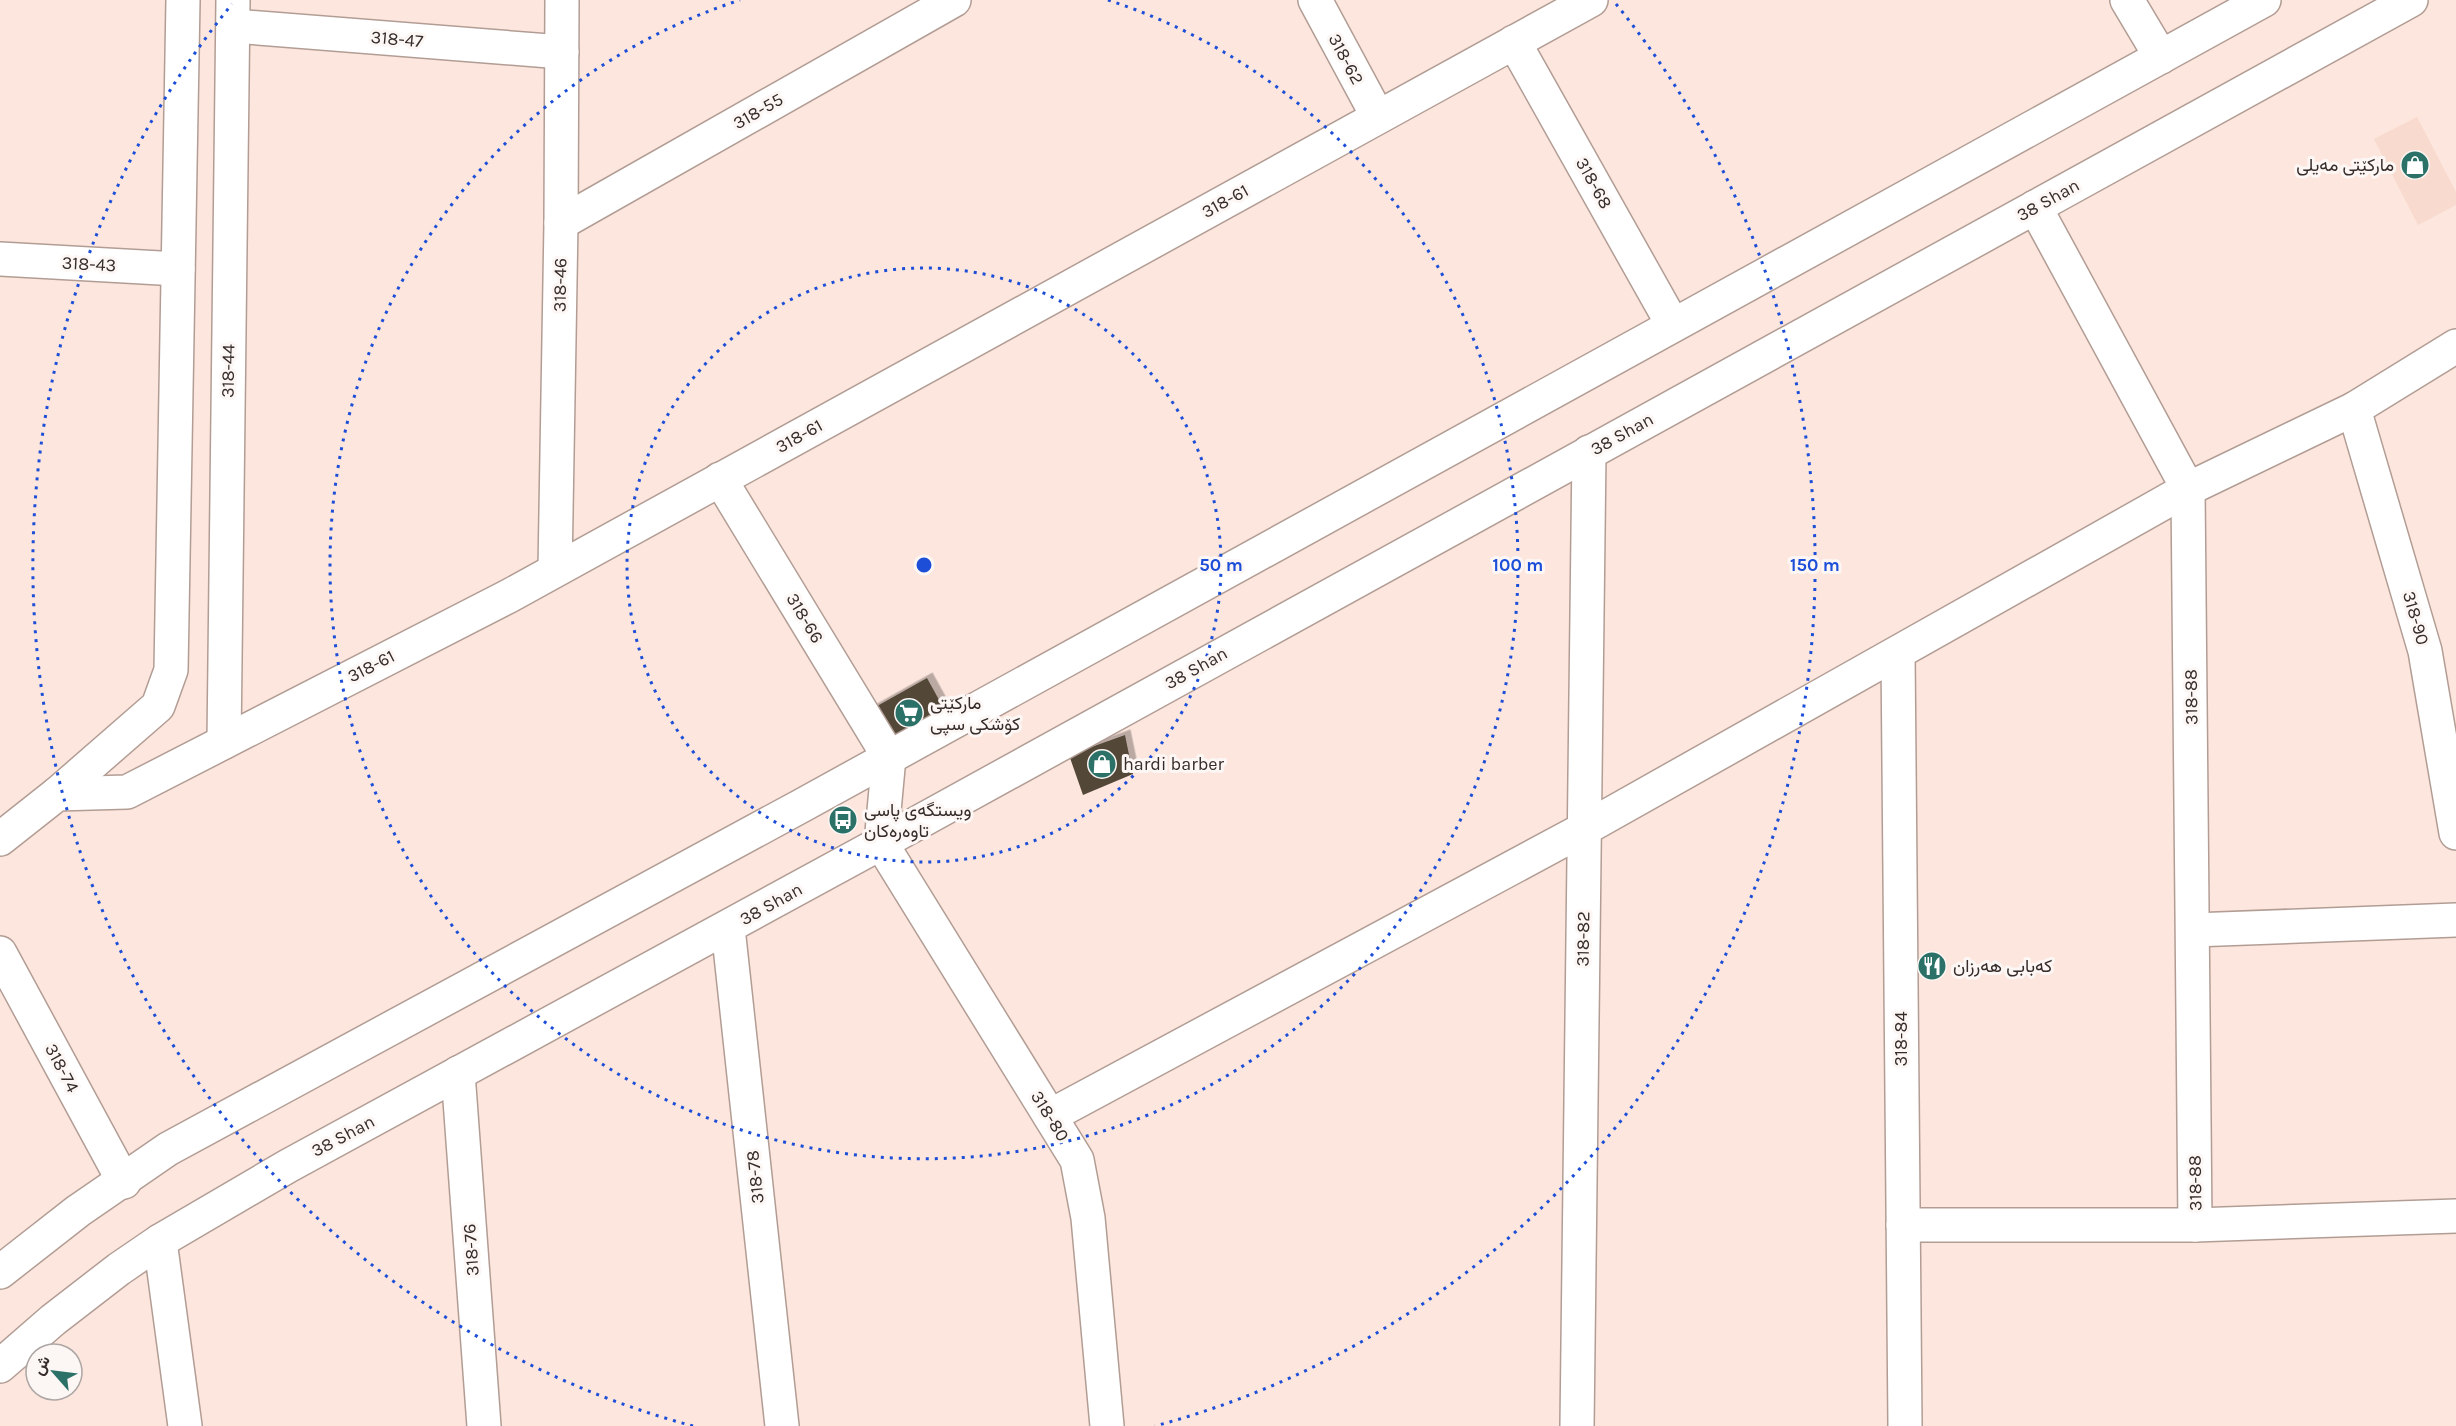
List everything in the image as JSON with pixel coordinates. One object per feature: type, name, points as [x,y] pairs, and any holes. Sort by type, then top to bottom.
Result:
[{"type":"street","points":[[0,839],[57,794],[158,706],[171,670],[183,0]]},
{"type":"street","name":"318-46","points":[[555,570],[562,0]]},
{"type":"street","name":"318-55","points":[[561,223],[954,0]]},
{"type":"street","name":"318-62","points":[[1315,0],[1378,117]]},
{"type":"street","name":"318-61","points":[[57,794],[128,792],[555,570],[1591,0]]},
{"type":"street","points":[[2127,0],[2161,57]]},
{"type":"street","points":[[0,1272],[78,1211],[178,1144],[889,757],[2264,0]]},
{"type":"street","name":"38 Shan","points":[[0,1366],[53,1320],[160,1241],[288,1166],[881,843],[2411,0]]},
{"type":"street","name":"318-47","points":[[233,13],[562,52]]},
{"type":"street","name":"318-44","points":[[224,742],[233,13]]},
{"type":"street","name":"318-68","points":[[1514,42],[1673,325]]},
{"type":"street","name":"318-88","points":[[2036,207],[2188,489],[2195,1225]]},
{"type":"street","name":"318-43","points":[[0,259],[178,269]]},
{"type":"street","points":[[1050,1116],[1584,829],[2188,489],[2354,409],[2456,346]]},
{"type":"street","name":"318-90","points":[[2354,409],[2426,651],[2456,833]]},
{"type":"street","name":"318-82","points":[[1577,1426],[1588,452]]},
{"type":"street","name":"318-66","points":[[720,479],[889,757]]},
{"type":"street","name":"318-84","points":[[1898,653],[1905,1426]]},
{"type":"street","points":[[881,843],[889,757]]},
{"type":"street","name":"318-80","points":[[881,843],[1077,1160],[1088,1218],[1107,1426]]},
{"type":"street","points":[[2193,930],[2456,920]]},
{"type":"street","name":"318-78","points":[[728,927],[782,1426]]},
{"type":"street","name":"318-74","points":[[0,953],[124,1182]]},
{"type":"street","name":"318-76","points":[[458,1073],[484,1426]]},
{"type":"street","points":[[1903,1225],[2195,1225],[2456,1216]]},
{"type":"street","points":[[160,1241],[184,1426]]},
{"type":"shaded area","name":"مارکێتی مەیلی","points":[[2417,117],[2456,192],[2456,205],[2418,225],[2374,139]]},
{"type":"building","name":"مارکێتی کۆشکی سپی","points":[[927,678],[948,716],[891,749],[870,710]]},
{"type":"building","name":"hardi barber","points":[[1125,735],[1133,774],[1083,795],[1069,755]]},
{"type":"place","name":"مارکێتی مەیلی","points":[[2415,165]]},
{"type":"place","name":"مارکێتی کۆشکی سپی","points":[[909,713]]},
{"type":"place","name":"hardi barber","points":[[1102,764]]},
{"type":"place","name":"ویستگەی پاسی تاوەرەکان","points":[[843,820]]},
{"type":"place","name":"کەبابی هەرزان","points":[[1932,966]]}]
